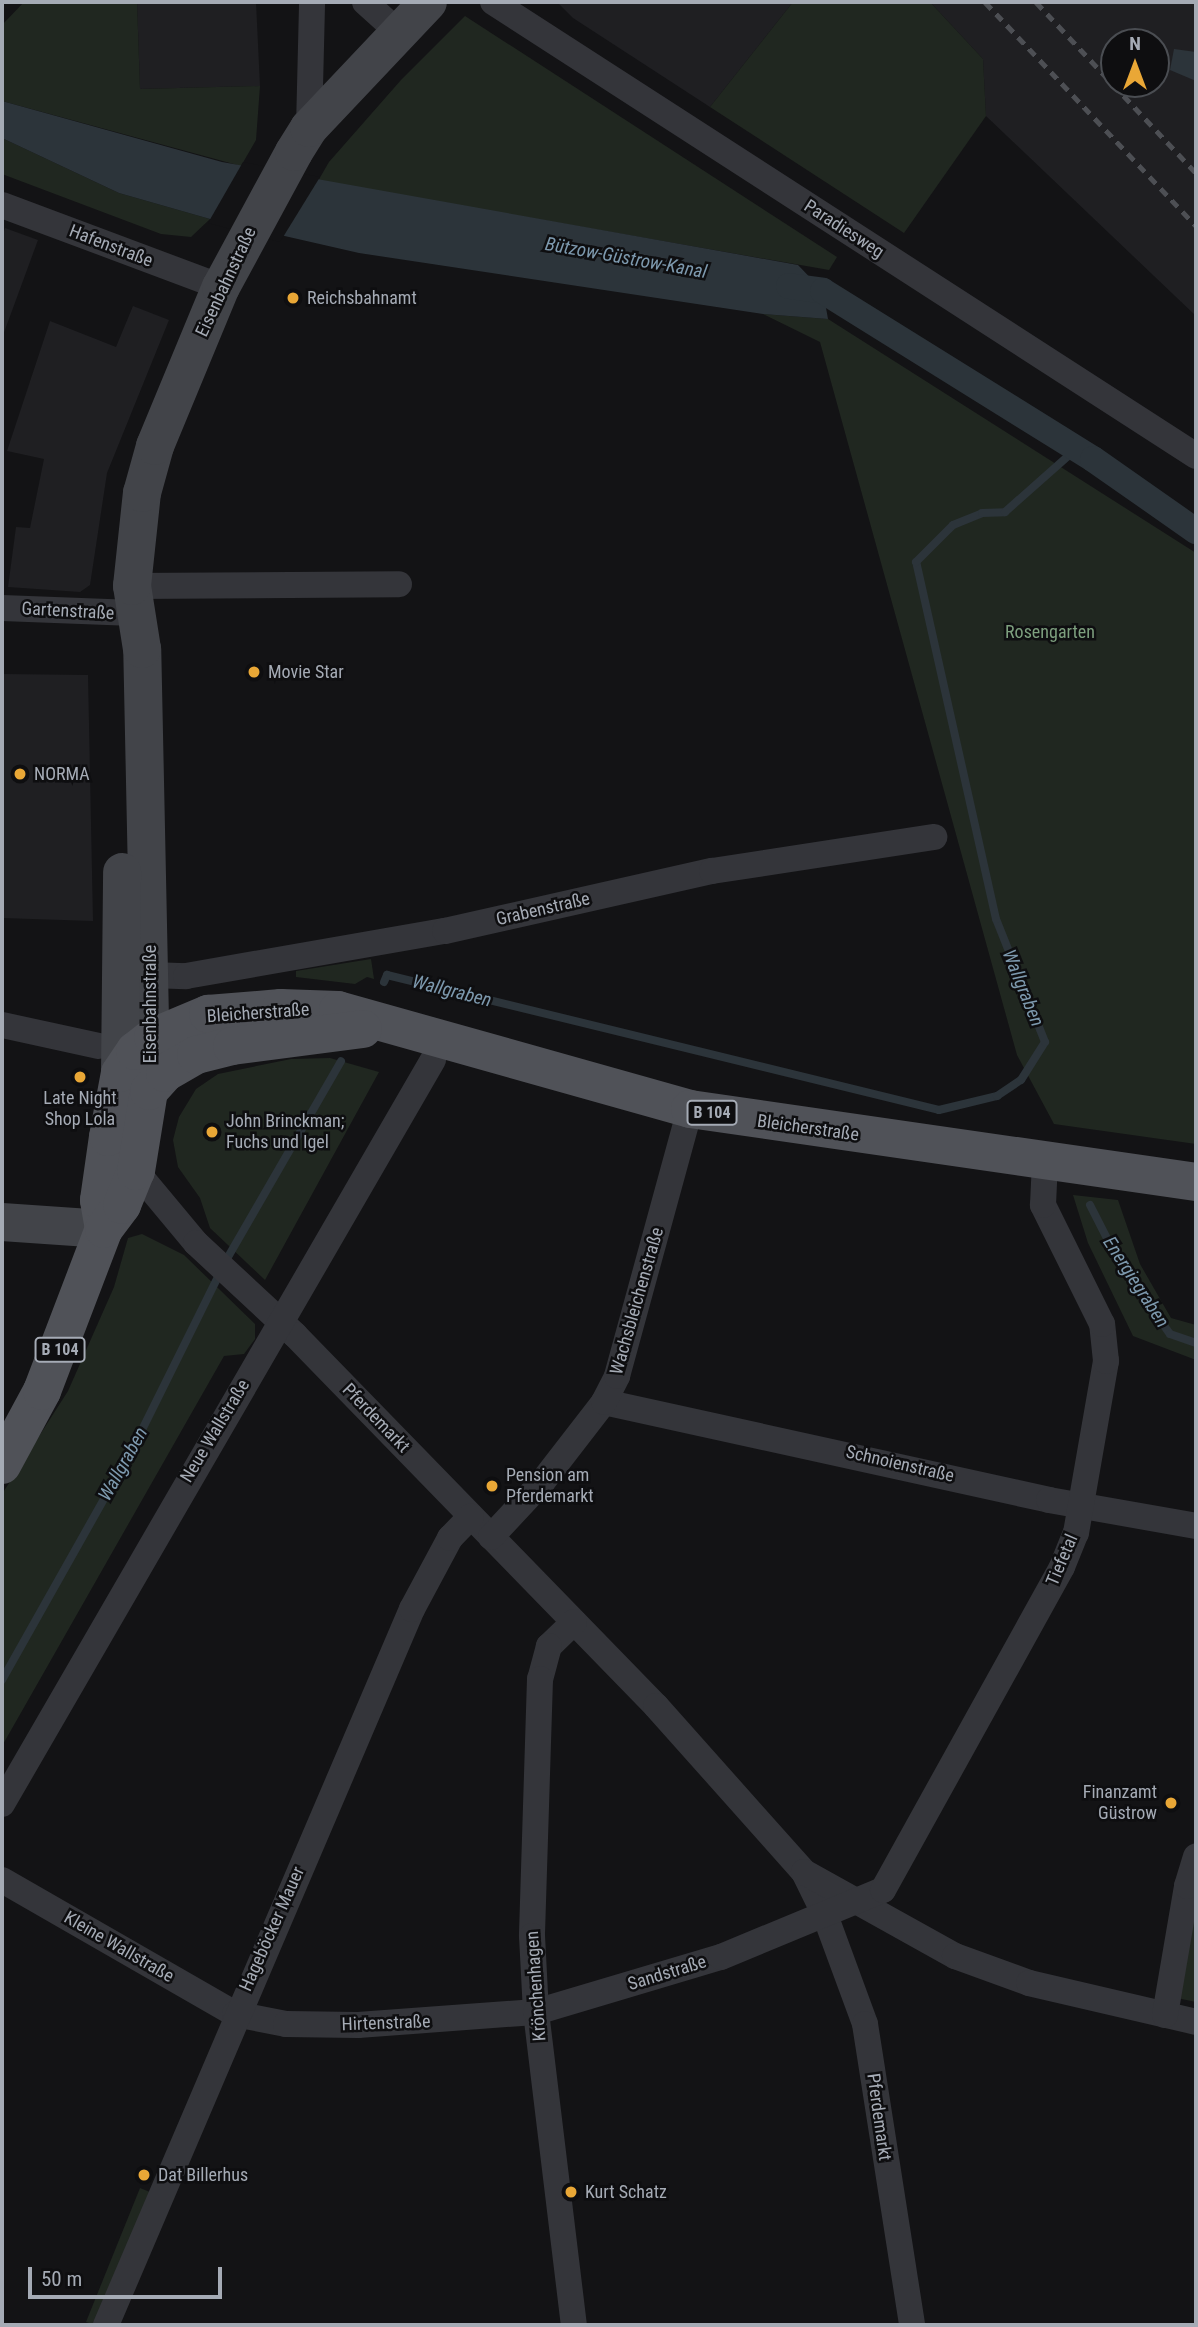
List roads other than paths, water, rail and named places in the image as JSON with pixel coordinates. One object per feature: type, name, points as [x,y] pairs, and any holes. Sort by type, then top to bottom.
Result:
[{"type":"main road","name":"Bleicherstraße","points":[[137,1059],[208,1014],[281,1008],[338,1010],[690,1109],[1196,1182]]},
{"type":"main road","name":"Bleicherstraße","points":[[137,1059],[196,1055],[232,1046],[388,1026]]},
{"type":"main road","name":"Eisenbahnstraße","points":[[104,1229],[122,1205],[135,1171],[137,1059]]},
{"type":"main road","name":"Eisenbahnstraße","points":[[104,1229],[99,1200],[137,1059]]},
{"type":"main road","name":"B 104","points":[[2,1465],[62,1346],[104,1229]]},
{"type":"street","points":[[302,140],[312,2]]},
{"type":"street","points":[[365,2],[397,32]]},
{"type":"street","name":"Eisenbahnstraße","points":[[137,1059],[120,671],[133,600],[142,494],[155,446],[237,252],[302,140],[397,32],[428,2]]},
{"type":"street","name":"Paradiesweg","points":[[494,2],[1196,456]]},
{"type":"street","name":"Hafenstraße","points":[[2,205],[221,288]]},
{"type":"street","name":"Gartenstraße","points":[[2,608],[399,584]]},
{"type":"street","name":"Eisenbahnstraße","points":[[133,600],[142,649],[151,980],[137,1059]]},
{"type":"street","name":"Grabenstraße","points":[[151,980],[444,931],[712,871],[934,837]]},
{"type":"street","points":[[151,980],[189,1009],[208,1014]]},
{"type":"street","points":[[6,1026],[137,1059]]},
{"type":"street","name":"Neue Wallstraße","points":[[2,1804],[433,1060]]},
{"type":"street","name":"Wachsbleichenstraße","points":[[496,1532],[604,1402],[617,1376],[690,1109]]},
{"type":"street","name":"Tiefetal","points":[[856,1902],[883,1890],[1062,1567],[1076,1533],[1104,1349],[1102,1324],[1043,1205],[1045,1161]]},
{"type":"street","points":[[135,1171],[196,1242],[280,1321]]},
{"type":"street","points":[[2,1222],[104,1229]]},
{"type":"street","name":"Pferdemarkt","points":[[280,1321],[471,1516],[496,1532],[574,1622],[804,1872],[825,1915],[865,2024],[912,2325]]},
{"type":"street","name":"Schnoienstraße","points":[[604,1402],[1080,1505],[1196,1526]]},
{"type":"street","name":"Hageböcker Mauer","points":[[106,2325],[235,2014],[412,1609],[450,1538],[471,1516]]},
{"type":"street","name":"Krönchenhagen","points":[[574,1622],[549,1646],[540,1679],[534,1758],[532,1936],[536,2012],[575,2325]]},
{"type":"street","points":[[1165,2015],[1187,1886],[1196,1856]]},
{"type":"street","name":"Pferdemarkt","points":[[804,1872],[934,1946],[1029,1983],[1196,2022]]},
{"type":"street","name":"Kleine Wallstraße","points":[[2,1880],[235,2014]]},
{"type":"street","points":[[825,1915],[856,1902]]},
{"type":"street","name":"Sandstraße","points":[[536,2012],[721,1957],[825,1915]]},
{"type":"street","name":"Hirtenstraße","points":[[235,2014],[286,2024],[358,2025],[536,2012]]},
{"type":"water","points":[[1174,49],[1196,52],[1196,81],[1170,70]]},
{"type":"water","points":[[2,101],[222,162],[798,265],[823,291],[828,319],[763,314],[359,253],[210,219],[119,193],[2,138]]},
{"type":"waterway","name":"Bützow-Güstrow-Kanal","points":[[789,286],[823,291],[1093,459],[1196,531]]},
{"type":"waterway","name":"Wallgraben","points":[[384,982],[387,975],[939,1110],[997,1096],[1021,1080],[1045,1042],[996,919],[916,562],[953,525],[982,513],[1005,512],[1076,449]]},
{"type":"waterway","name":"Wallgraben","points":[[2,1680],[136,1442],[228,1257],[341,1061]]},
{"type":"waterway","name":"Energiegraben","points":[[1090,1205],[1119,1262],[1170,1334],[1196,1343]]},
{"type":"railway","points":[[985,2],[1196,226]]},
{"type":"railway","points":[[1036,2],[1196,173]]},
{"type":"place","name":"Reichsbahnamt","points":[[293,298]]},
{"type":"place","name":"Movie Star","points":[[254,672]]},
{"type":"place","name":"NORMA","points":[[20,774]]},
{"type":"place","name":"Late Night Shop Lola","points":[[80,1077]]},
{"type":"place","name":"John Brinckman; Fuchs und Igel","points":[[212,1132]]},
{"type":"place","name":"Pension am Pferdemarkt","points":[[492,1486]]},
{"type":"place","name":"Finanzamt Güstrow","points":[[1171,1803]]},
{"type":"place","name":"Dat Billerhus","points":[[144,2175]]},
{"type":"place","name":"Kurt Schatz","points":[[571,2192]]},
{"type":"park label","name":"Rosengarten","points":[[1050,632]]}]
